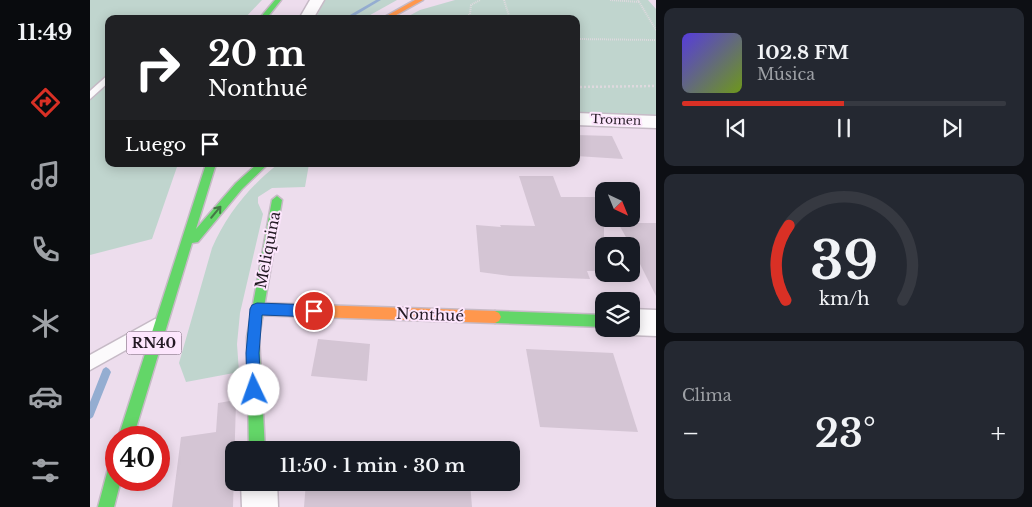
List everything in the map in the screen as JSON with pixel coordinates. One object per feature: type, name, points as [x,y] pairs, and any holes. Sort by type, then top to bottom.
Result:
[{"type":"street","points":[[265,15],[278,0]]},
{"type":"street","points":[[308,15],[317,0]]},
{"type":"street","points":[[392,15],[420,0]]},
{"type":"street","name":"Tromen","points":[[580,119],[656,122]]},
{"type":"street","name":"RN40","points":[[129,426],[160,323],[186,250],[210,167]]},
{"type":"street","name":"RN40","points":[[186,250],[226,201],[260,167]]},
{"type":"street","name":"Meliquina","points":[[257,441],[252,353],[257,309],[277,200]]},
{"type":"street","name":"Nonthué","points":[[257,309],[595,321]]},
{"type":"street","points":[[640,322],[656,323]]},
{"type":"street","points":[[106,507],[110,491]]},
{"type":"street","points":[[259,491],[260,507]]},
{"type":"lane","points":[[90,96],[105,81]]},
{"type":"lane","points":[[90,363],[160,323]]},
{"type":"path","points":[[469,15],[471,5],[480,0]]},
{"type":"path","points":[[504,0],[509,15]]},
{"type":"path","points":[[610,0],[639,1],[656,30]]},
{"type":"path","points":[[580,39],[656,40]]},
{"type":"path","points":[[580,88],[656,86]]},
{"type":"green space","points":[[90,0],[262,0],[248,15],[105,15],[105,167],[177,167],[152,239],[90,255]]},
{"type":"green space","points":[[325,0],[397,0],[370,15],[317,15]]},
{"type":"green space","points":[[455,0],[648,0],[656,9],[656,115],[580,113],[580,15],[411,15],[420,10]]},
{"type":"green space","points":[[275,167],[308,167],[305,187],[272,188],[258,197],[258,203],[263,214],[240,313],[237,344],[239,372],[186,382],[179,363],[212,248],[232,213],[258,182]]},
{"type":"building","points":[[580,135],[612,136],[623,159],[580,156]]},
{"type":"building","points":[[519,176],[553,176],[561,197],[595,197],[595,228],[604,228],[604,237],[595,237],[595,271],[587,271],[590,279],[510,276],[480,272],[476,225],[501,227],[500,225],[535,226]]},
{"type":"building","points":[[640,223],[656,223],[656,296],[640,264],[640,237],[626,237],[621,228],[640,228]]},
{"type":"building","points":[[318,339],[370,344],[367,381],[311,376]]},
{"type":"building","points":[[526,349],[613,353],[638,432],[540,427]]},
{"type":"building","points":[[236,400],[235,441],[225,441],[225,491],[233,491],[233,507],[172,507],[181,437],[216,432],[218,403]]},
{"type":"building","points":[[305,491],[471,491],[472,507],[304,507]]},
{"type":"waterway","points":[[352,15],[379,0]]},
{"type":"waterway","points":[[90,414],[106,372]]},
{"type":"traffic: fast","points":[[265,15],[278,0]]},
{"type":"traffic: fast","points":[[129,426],[210,167]]},
{"type":"traffic: fast","points":[[194,239],[239,186],[260,167]]},
{"type":"traffic: fast","points":[[257,441],[253,337],[277,200]]},
{"type":"traffic: fast","points":[[495,317],[595,321]]},
{"type":"traffic: fast","points":[[106,507],[110,491]]},
{"type":"traffic: slow","points":[[392,15],[420,0]]},
{"type":"traffic: slow","points":[[257,309],[495,317]]},
{"type":"route","points":[[254,390],[252,353],[257,309],[314,311]]}]
